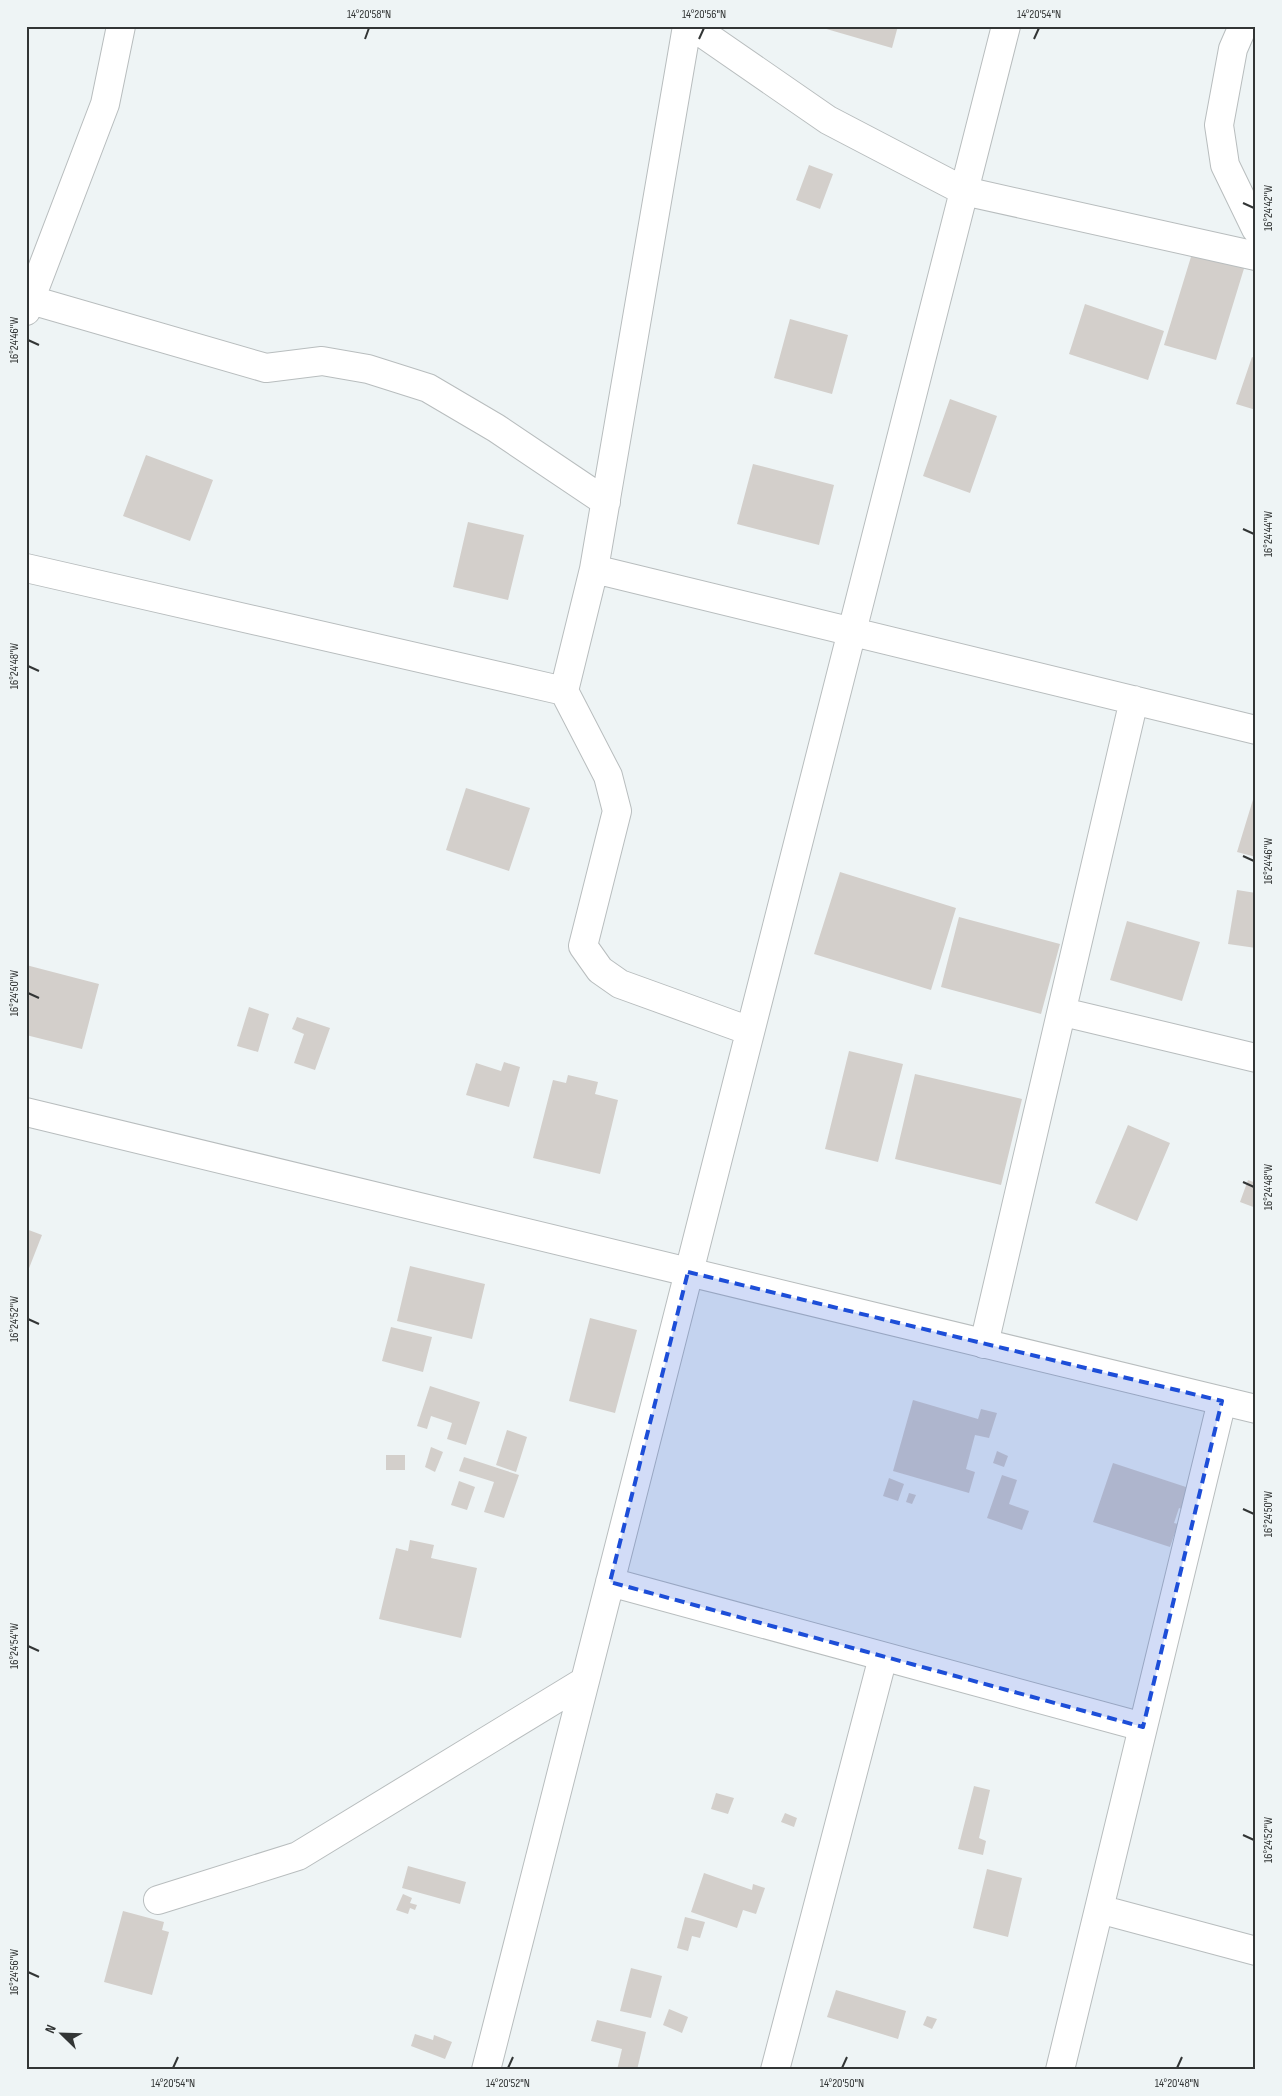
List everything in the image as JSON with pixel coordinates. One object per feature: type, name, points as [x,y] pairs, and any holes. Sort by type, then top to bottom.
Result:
[{"type":"street","points":[[121,26],[105,104],[28,306],[266,368],[322,361],[368,369],[428,388],[496,428],[606,502]]},
{"type":"street","points":[[688,26],[594,569],[564,691],[608,776],[617,811],[583,946],[600,970],[620,984],[750,1031]]},
{"type":"street","points":[[692,26],[828,120],[964,190],[1256,256]]},
{"type":"street","points":[[486,2070],[1006,26]]},
{"type":"street","points":[[1243,26],[1233,49],[1218,125],[1225,165],[1256,229]]},
{"type":"street","points":[[26,568],[564,691]]},
{"type":"street","points":[[594,569],[1256,730]]},
{"type":"street","points":[[984,1344],[1063,1012],[1134,700]]},
{"type":"street","points":[[1063,1012],[1256,1058]]},
{"type":"street","points":[[26,1112],[1256,1409]]},
{"type":"street","points":[[1060,2070],[1222,1400]]},
{"type":"street","points":[[610,1582],[1143,1727]]},
{"type":"street","points":[[775,2070],[884,1657]]},
{"type":"street","points":[[158,1900],[298,1856],[585,1681]]},
{"type":"street","points":[[1099,1909],[1256,1950]]},
{"type":"highlighted area","points":[[688,1272],[1222,1401],[1143,1727],[610,1582]]},
{"type":"building","points":[[823,26],[898,26],[892,48],[823,28]]},
{"type":"building","points":[[809,165],[833,174],[820,209],[796,200]]},
{"type":"building","points":[[1194,247],[1246,262],[1216,360],[1164,345]]},
{"type":"building","points":[[1085,304],[1164,331],[1148,380],[1069,354]]},
{"type":"building","points":[[790,319],[848,335],[832,394],[774,378]]},
{"type":"building","points":[[1252,357],[1256,359],[1256,410],[1236,404]]},
{"type":"building","points":[[950,399],[997,416],[970,493],[923,476]]},
{"type":"building","points":[[146,455],[213,480],[190,541],[123,516]]},
{"type":"building","points":[[753,464],[834,485],[819,545],[737,524]]},
{"type":"building","points":[[468,522],[524,535],[508,600],[453,587]]},
{"type":"building","points":[[466,788],[530,808],[509,871],[446,850]]},
{"type":"building","points":[[1256,794],[1256,857],[1237,852]]},
{"type":"building","points":[[840,872],[956,908],[931,990],[814,954]]},
{"type":"building","points":[[1237,890],[1256,893],[1256,948],[1228,944]]},
{"type":"building","points":[[959,917],[1060,944],[1041,1014],[941,987]]},
{"type":"building","points":[[1127,921],[1200,942],[1182,1001],[1110,980]]},
{"type":"building","points":[[26,965],[99,984],[82,1049],[26,1035]]},
{"type":"building","points":[[249,1007],[269,1014],[258,1052],[237,1046]]},
{"type":"building","points":[[297,1017],[330,1028],[315,1070],[294,1063],[304,1034],[292,1029]]},
{"type":"building","points":[[849,1051],[903,1064],[878,1162],[825,1149]]},
{"type":"building","points":[[504,1062],[520,1067],[509,1107],[466,1095],[476,1063],[501,1071]]},
{"type":"building","points":[[915,1074],[1022,1099],[1001,1185],[895,1159]]},
{"type":"building","points":[[568,1075],[598,1082],[595,1094],[618,1100],[600,1174],[533,1158],[553,1080],[566,1083]]},
{"type":"building","points":[[1128,1125],[1170,1143],[1137,1221],[1095,1203]]},
{"type":"building","points":[[1248,1180],[1256,1183],[1256,1208],[1240,1202]]},
{"type":"building","points":[[26,1229],[42,1235],[26,1276]]},
{"type":"building","points":[[410,1266],[485,1284],[472,1339],[397,1321]]},
{"type":"building","points":[[590,1318],[637,1330],[615,1413],[569,1401]]},
{"type":"building","points":[[391,1327],[432,1337],[423,1372],[382,1361]]},
{"type":"building","points":[[430,1386],[480,1402],[466,1445],[447,1439],[452,1423],[431,1416],[427,1429],[417,1426]]},
{"type":"building","points":[[913,1400],[978,1419],[981,1409],[997,1413],[989,1438],[975,1435],[966,1469],[975,1472],[969,1493],[893,1471]]},
{"type":"building","points":[[507,1430],[527,1437],[516,1472],[496,1465]]},
{"type":"building","points":[[431,1447],[443,1452],[435,1472],[425,1467]]},
{"type":"building","points":[[997,1451],[1008,1456],[1004,1467],[993,1463]]},
{"type":"building","points":[[386,1455],[405,1455],[405,1470],[386,1470]]},
{"type":"building","points":[[464,1457],[519,1475],[504,1518],[484,1512],[494,1482],[459,1471]]},
{"type":"building","points":[[1113,1463],[1192,1489],[1184,1510],[1179,1508],[1174,1523],[1178,1524],[1170,1547],[1093,1522]]},
{"type":"building","points":[[1002,1475],[1017,1480],[1009,1504],[1029,1511],[1022,1530],[987,1518]]},
{"type":"building","points":[[889,1478],[904,1484],[898,1501],[883,1496]]},
{"type":"building","points":[[459,1481],[475,1487],[467,1510],[451,1505]]},
{"type":"building","points":[[909,1493],[916,1495],[912,1504],[906,1502]]},
{"type":"building","points":[[410,1540],[434,1545],[431,1558],[477,1568],[461,1638],[379,1619],[396,1548],[408,1551]]},
{"type":"building","points":[[974,1786],[990,1790],[979,1838],[986,1841],[983,1855],[958,1849]]},
{"type":"building","points":[[716,1793],[734,1798],[728,1814],[711,1809]]},
{"type":"building","points":[[785,1813],[797,1818],[794,1827],[781,1822]]},
{"type":"building","points":[[408,1866],[466,1882],[460,1904],[402,1888]]},
{"type":"building","points":[[987,1869],[1022,1878],[1008,1937],[973,1928]]},
{"type":"building","points":[[704,1873],[752,1890],[753,1884],[765,1888],[756,1914],[743,1910],[737,1928],[691,1912]]},
{"type":"building","points":[[403,1894],[412,1898],[410,1903],[417,1905],[415,1910],[410,1908],[408,1914],[396,1910]]},
{"type":"building","points":[[123,1911],[164,1922],[162,1930],[169,1932],[152,1995],[104,1982]]},
{"type":"building","points":[[685,1917],[705,1922],[700,1938],[692,1936],[688,1951],[677,1948]]},
{"type":"building","points":[[631,1968],[662,1976],[651,2018],[620,2011]]},
{"type":"building","points":[[836,1990],[906,2011],[898,2039],[827,2017]]},
{"type":"building","points":[[669,2009],[688,2017],[682,2033],[663,2025]]},
{"type":"building","points":[[927,2016],[937,2019],[932,2029],[923,2025]]},
{"type":"building","points":[[597,2020],[646,2032],[637,2070],[617,2070],[622,2049],[591,2041]]},
{"type":"building","points":[[415,2034],[433,2040],[434,2035],[452,2042],[445,2059],[411,2046]]}]
